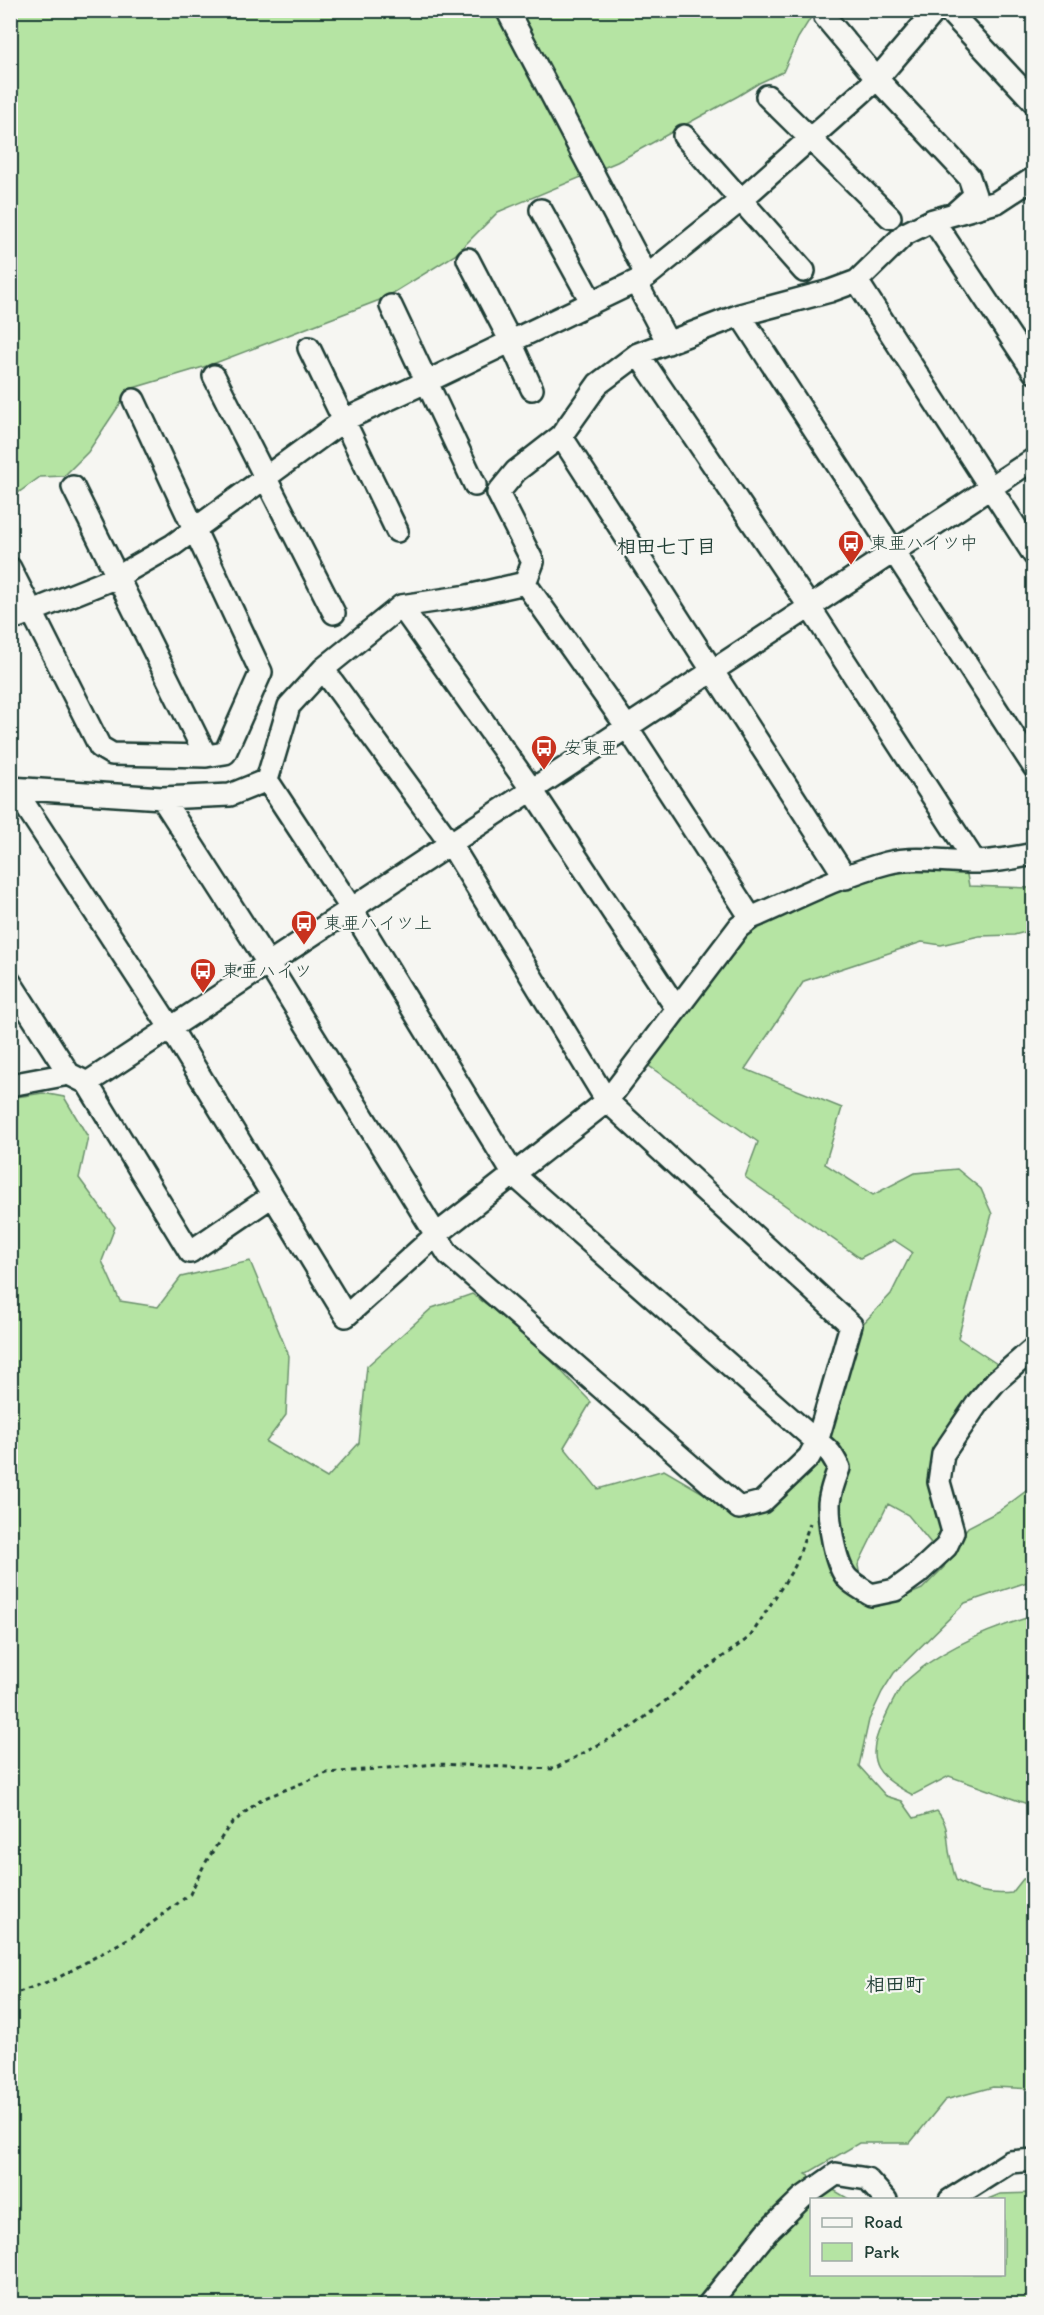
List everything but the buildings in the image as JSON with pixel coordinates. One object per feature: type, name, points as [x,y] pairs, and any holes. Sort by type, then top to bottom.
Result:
[{"type":"street","points":[[507,10],[642,279],[668,343]]},
{"type":"street","points":[[10,620],[117,576],[172,545],[344,420],[642,279],[741,200],[877,79],[936,10]]},
{"type":"street","points":[[948,10],[1034,102]]},
{"type":"street","points":[[825,17],[877,79],[969,177],[975,195],[956,212]]},
{"type":"street","points":[[767,96],[890,217]]},
{"type":"street","points":[[684,136],[804,271]]},
{"type":"street","points":[[525,583],[533,562],[498,493],[516,471],[561,435],[598,384],[638,354],[740,315],[830,291],[857,280],[905,234],[956,212],[997,202],[1034,178]]},
{"type":"street","points":[[541,210],[592,303]]},
{"type":"street","points":[[933,220],[1034,372]]},
{"type":"street","points":[[468,259],[510,340],[532,389]]},
{"type":"street","points":[[857,280],[1034,555]]},
{"type":"street","points":[[390,306],[475,485]]},
{"type":"street","points":[[740,315],[1034,766]]},
{"type":"street","points":[[309,348],[398,531]]},
{"type":"street","points":[[638,354],[809,606],[975,862]]},
{"type":"street","points":[[214,375],[334,613]]},
{"type":"street","points":[[10,568],[100,747],[112,754],[206,756],[225,753],[261,672],[134,400]]},
{"type":"street","points":[[561,435],[846,878]]},
{"type":"street","points":[[10,1085],[78,1078],[170,1027],[1034,459]]},
{"type":"street","points":[[73,487],[206,756]]},
{"type":"street","points":[[525,583],[468,596],[401,606],[323,669],[289,706],[267,780],[351,908],[514,1175],[827,1448],[839,1468],[829,1504],[834,1543],[840,1566],[847,1578],[871,1595],[895,1590],[917,1574],[946,1547],[953,1532],[939,1482],[943,1454],[979,1401],[996,1381],[1034,1348]]},
{"type":"street","points":[[525,583],[627,728],[751,918]]},
{"type":"street","points":[[401,606],[532,790],[677,1009]]},
{"type":"street","points":[[162,798],[268,963],[448,1254],[739,1509],[762,1502],[809,1457],[818,1442],[851,1325],[607,1101],[450,843],[323,669]]},
{"type":"street","points":[[12,788],[162,798],[230,795],[267,780]]},
{"type":"street","points":[[12,788],[170,1027],[346,1316],[436,1235],[607,1101],[739,927],[751,918],[888,863],[922,859],[975,862],[1034,854]]},
{"type":"street","points":[[10,981],[78,1078],[190,1252],[272,1196]]},
{"type":"street","points":[[952,2198],[1010,2162],[1034,2160]]},
{"type":"street","points":[[710,2304],[767,2232],[802,2198],[836,2174],[867,2179],[885,2198]]},
{"type":"path","points":[[10,1995],[56,1979],[140,1932],[190,1894],[204,1865],[229,1826],[260,1800],[327,1773],[437,1764],[554,1769],[635,1725],[750,1637],[795,1566],[810,1522]]},
{"type":"green space","points":[[11,11],[815,11],[798,38],[783,72],[617,162],[498,212],[455,255],[385,298],[210,365],[130,389],[88,452],[64,476],[40,477],[11,498]]},
{"type":"green space","points":[[889,863],[966,869],[969,886],[1029,888],[1033,884],[1033,930],[1014,935],[979,936],[941,945],[922,942],[804,981],[745,1069],[842,1108],[825,1164],[873,1195],[915,1173],[957,1169],[981,1189],[992,1214],[958,1338],[997,1364],[995,1371],[937,1449],[946,1536],[935,1548],[908,1515],[888,1504],[858,1565],[860,1577],[897,1600],[922,1589],[944,1567],[950,1551],[968,1527],[999,1511],[1033,1486],[1033,1580],[965,1603],[894,1673],[869,1720],[859,1766],[886,1796],[902,1801],[914,1818],[937,1811],[945,1825],[956,1880],[976,1890],[1004,1894],[1012,1893],[1023,1879],[1033,1879],[1033,2089],[993,2087],[945,2100],[910,2143],[859,2143],[806,2174],[847,2198],[810,2198],[810,2276],[1005,2276],[1005,2198],[990,2198],[1000,2194],[1033,2193],[1033,2304],[11,2304],[10,1098],[43,1093],[64,1097],[88,1137],[79,1178],[115,1227],[102,1261],[120,1301],[158,1307],[181,1277],[250,1261],[289,1356],[286,1415],[266,1442],[327,1478],[359,1443],[367,1366],[432,1308],[472,1294],[520,1328],[591,1402],[564,1447],[598,1489],[664,1470],[739,1514],[812,1463],[859,1328],[891,1294],[912,1252],[894,1240],[860,1258],[745,1177],[758,1142],[639,1059],[751,918]]},
{"type":"green space","points":[[1033,1616],[1033,1806],[949,1776],[913,1795],[883,1775],[874,1759],[876,1738],[893,1701],[907,1680],[935,1658],[951,1649],[1000,1627]]},
{"type":"place","name":"東亜ハイツ中","points":[[851,566]]},
{"type":"place","name":"安東亜","points":[[544,771]]},
{"type":"place","name":"東亜ハイツ上","points":[[304,946]]},
{"type":"place","name":"東亜ハイツ","points":[[203,994]]},
{"type":"district","name":"相田七丁目","points":[[666,546]]},
{"type":"district","name":"相田町","points":[[895,1984]]}]
